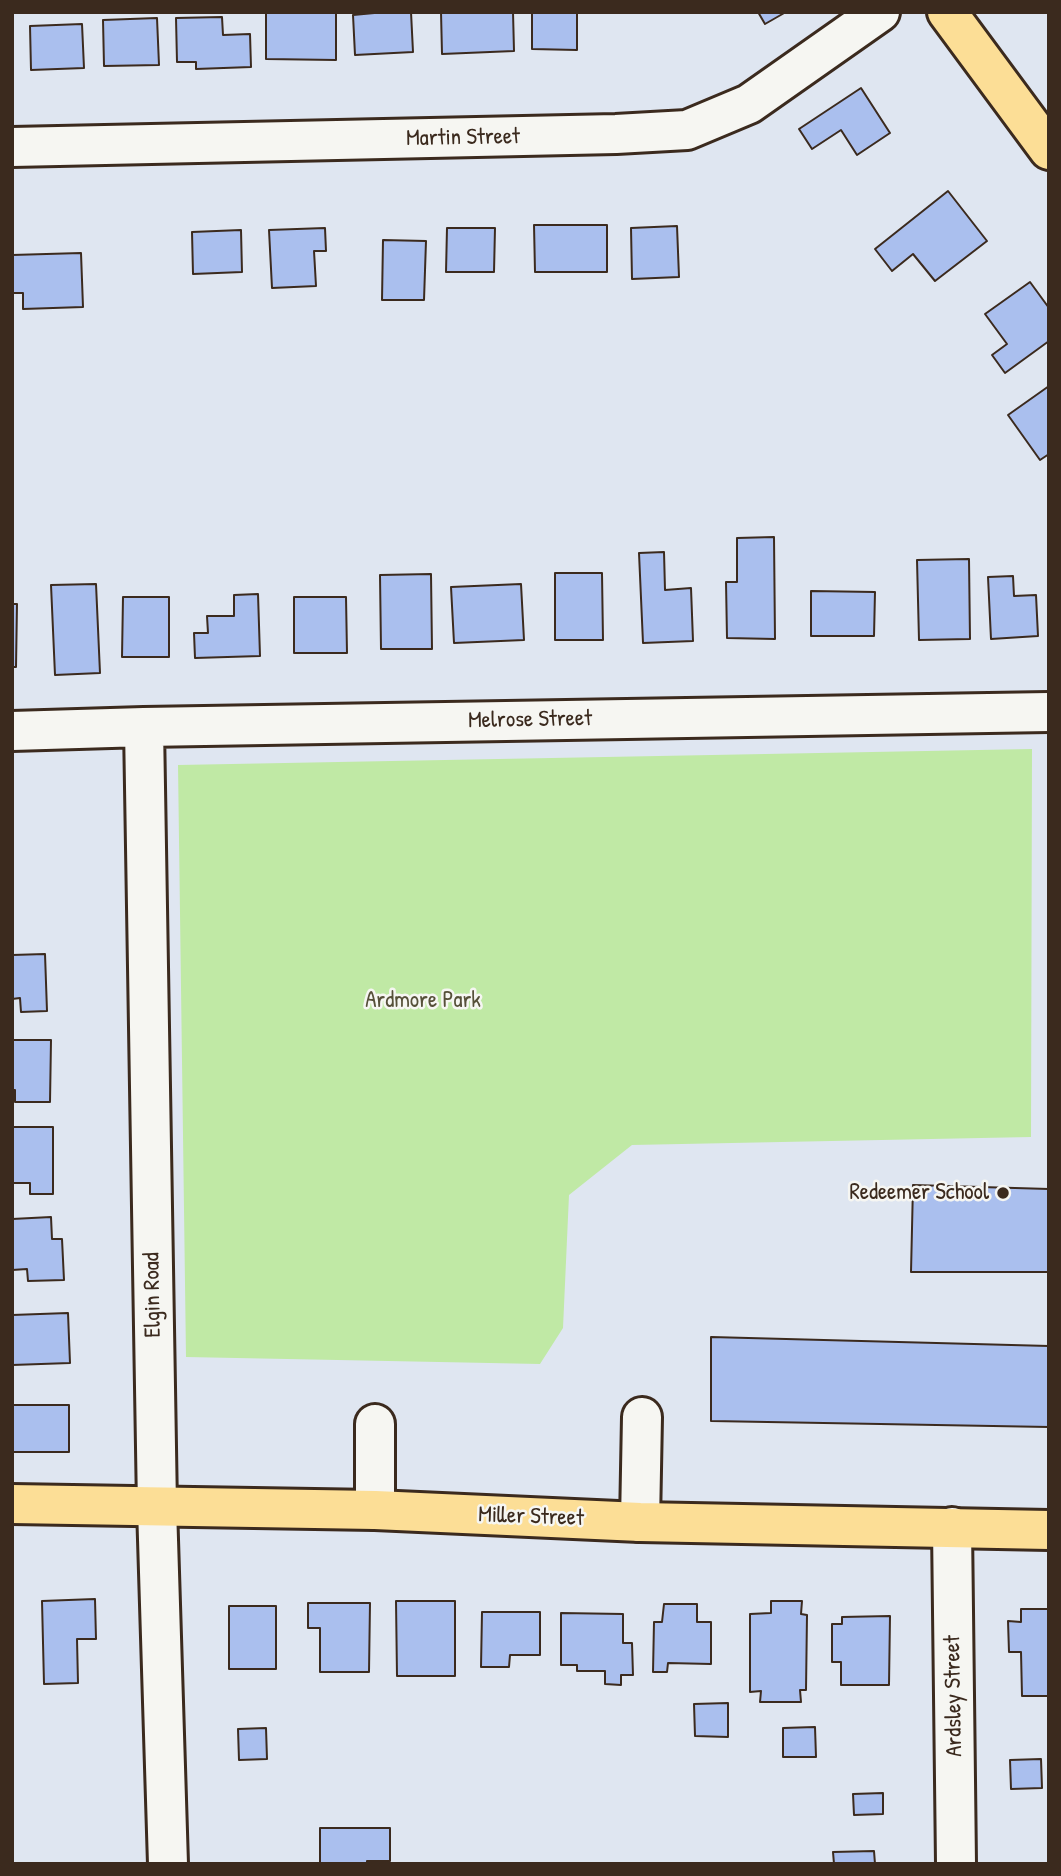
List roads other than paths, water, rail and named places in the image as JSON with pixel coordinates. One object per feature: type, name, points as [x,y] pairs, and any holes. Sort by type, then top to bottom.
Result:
[{"type":"main road","points":[[947,12],[1049,150]]},
{"type":"main road","name":"Miller Street","points":[[12,1504],[375,1510],[640,1522],[1049,1530]]},
{"type":"street","name":"Martin Street","points":[[12,147],[602,135],[688,130],[749,104],[880,12]]},
{"type":"street","name":"Melrose Street","points":[[12,731],[1049,712]]},
{"type":"street","name":"Elgin Road","points":[[144,727],[157,1507],[168,1864]]},
{"type":"street","points":[[640,1522],[642,1417]]},
{"type":"street","points":[[375,1424],[375,1510]]},
{"type":"street","name":"Ardsley Street","points":[[952,1527],[956,1864]]},
{"type":"place","name":"Redeemer School","points":[[1003,1193]]},
{"type":"park label","name":"Ardmore Park","points":[[423,1001]]}]
